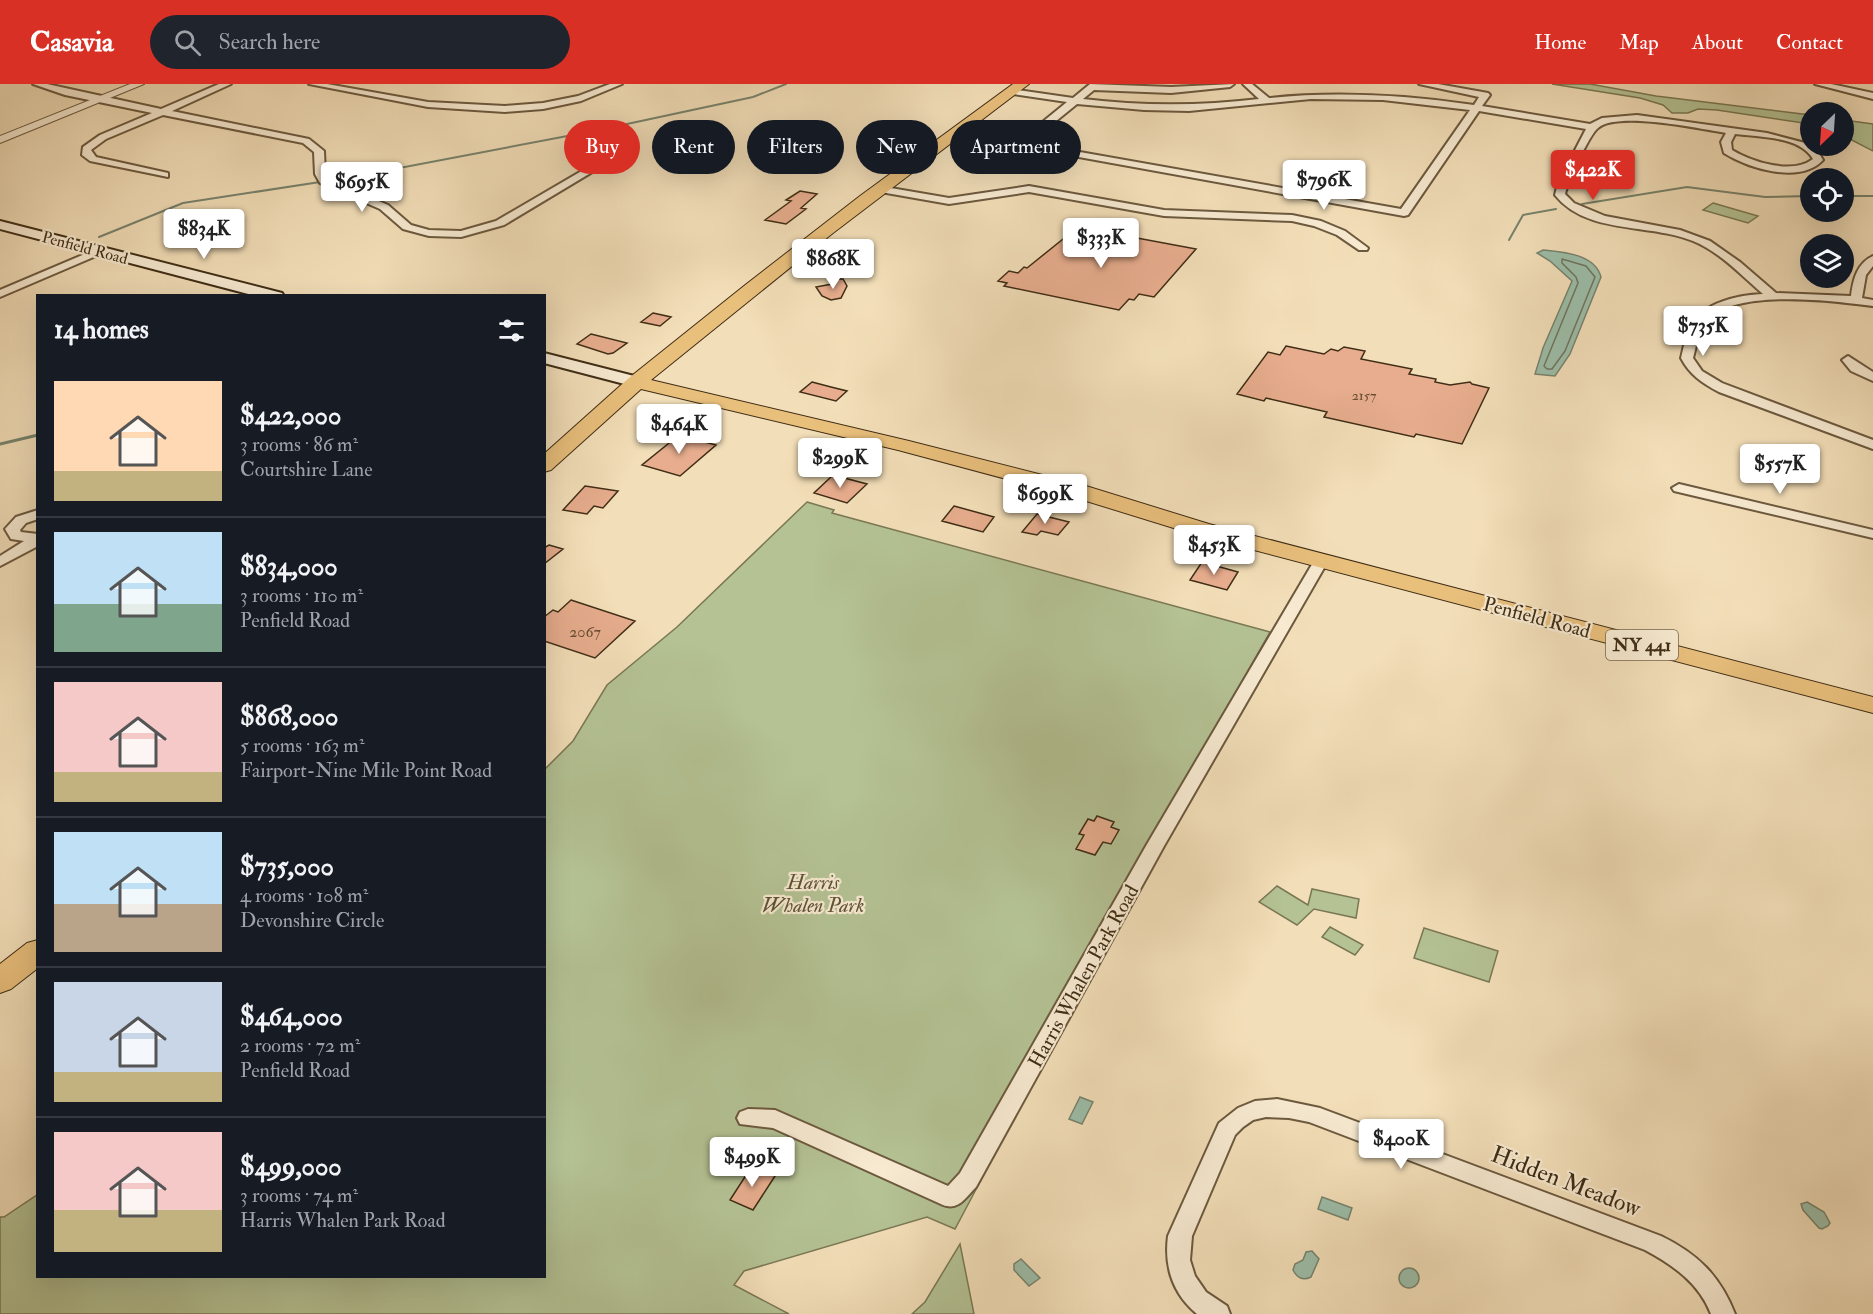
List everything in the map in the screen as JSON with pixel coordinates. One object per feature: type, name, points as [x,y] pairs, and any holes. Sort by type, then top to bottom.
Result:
[{"type":"main road","points":[[546,464],[630,387],[879,189],[1018,87]]},
{"type":"main road","name":"Penfield Road","points":[[0,225],[268,294]]},
{"type":"main road","name":"Penfield Road","points":[[546,359],[630,387]]},
{"type":"main road","name":"Penfield Road","points":[[546,371],[630,387],[1070,500],[1201,529],[1873,705]]},
{"type":"main road","points":[[0,981],[36,953]]},
{"type":"street","points":[[37,84],[306,141],[320,152],[322,158],[320,174],[324,181],[389,210],[407,227],[439,234],[471,232],[492,227],[583,174]]},
{"type":"street","points":[[0,140],[139,84]]},
{"type":"street","points":[[164,175],[101,162],[93,159],[86,149],[94,141],[227,84]]},
{"type":"street","points":[[313,84],[444,108],[493,110],[567,101],[618,84]]},
{"type":"street","points":[[354,92],[371,84]]},
{"type":"street","points":[[1230,84],[1172,90],[1094,86],[1021,144],[1404,213],[1485,95],[1448,86],[1423,84]]},
{"type":"street","points":[[1247,84],[1266,100]]},
{"type":"street","points":[[1819,84],[1873,96]]},
{"type":"street","points":[[1018,87],[1073,101],[1121,107],[1214,107],[1309,96],[1411,99],[1592,127]]},
{"type":"street","points":[[1732,131],[1726,142],[1727,151],[1747,162],[1799,168],[1815,164],[1818,160],[1814,152],[1800,143],[1732,131],[1629,117],[1600,121],[1592,127],[1561,188],[1560,195],[1568,204],[1588,214],[1696,238],[1716,249],[1773,296]]},
{"type":"street","points":[[879,189],[900,196],[968,200],[1009,189],[1029,189],[1164,213],[1269,215],[1316,224],[1340,232],[1363,248]]},
{"type":"street","points":[[0,294],[99,251]]},
{"type":"street","points":[[1856,300],[1860,275],[1873,259]]},
{"type":"street","points":[[1873,303],[1792,295],[1749,298],[1719,308],[1698,323],[1687,358],[1692,368],[1701,377],[1723,389],[1873,445]]},
{"type":"street","points":[[1848,360],[1855,368],[1873,377]]},
{"type":"street","points":[[1679,488],[1873,534]]},
{"type":"street","points":[[36,515],[21,520],[12,529],[16,536],[36,539]]},
{"type":"street","points":[[0,562],[36,540]]},
{"type":"street","name":"Harris Whalen Park Road","points":[[748,1118],[775,1119],[951,1198],[968,1180],[1155,846],[1321,561]]},
{"type":"street","name":"Hidden Meadow","points":[[1218,1314],[1195,1297],[1184,1282],[1176,1253],[1180,1236],[1227,1129],[1245,1113],[1274,1107],[1292,1108],[1312,1114],[1675,1253],[1706,1280],[1719,1301],[1723,1314]]},
{"type":"green space","points":[[1552,84],[1590,84],[1656,96],[1800,114],[1800,122],[1717,110],[1698,109],[1688,113],[1672,113],[1663,105],[1640,98]]},
{"type":"green space","points":[[1854,121],[1873,124],[1873,151],[1854,141]]},
{"type":"green space","points":[[1713,203],[1758,216],[1748,223],[1703,210]]},
{"type":"green space","name":"Harris Whalen Park","points":[[807,502],[834,510],[832,513],[1270,632],[964,1173],[981,1180],[955,1229],[927,1217],[744,1271],[734,1285],[789,1314],[0,1314],[0,1217],[4,1217],[36,1196],[36,1278],[546,1278],[546,768],[573,741],[607,685],[677,627]]},
{"type":"green space","points":[[1277,886],[1308,905],[1312,889],[1359,899],[1356,918],[1314,909],[1297,925],[1259,902]]},
{"type":"green space","points":[[1330,927],[1363,945],[1355,955],[1322,937]]},
{"type":"green space","points":[[1424,928],[1498,951],[1489,982],[1414,958]]},
{"type":"green space","points":[[960,1244],[974,1314],[912,1314],[925,1302]]},
{"type":"water","points":[[1543,250],[1569,253],[1585,259],[1598,269],[1601,277],[1570,354],[1555,376],[1535,374],[1543,348],[1572,281],[1550,261],[1537,253]]},
{"type":"water","points":[[1080,1097],[1093,1102],[1082,1124],[1069,1119]]},
{"type":"water","points":[[1322,1197],[1352,1208],[1348,1220],[1318,1209]]},
{"type":"water","points":[[1807,1202],[1824,1212],[1830,1223],[1828,1226],[1819,1228],[1803,1210],[1801,1204]]},
{"type":"water","points":[[1312,1251],[1319,1259],[1311,1277],[1300,1278],[1293,1270],[1295,1264],[1303,1260],[1306,1252]]},
{"type":"water","points":[[1021,1259],[1040,1278],[1029,1286],[1014,1270],[1014,1264]]},
{"type":"water","points":[[1409,1268],[1416,1271],[1419,1278],[1416,1285],[1409,1288],[1402,1285],[1399,1278],[1402,1271]]},
{"type":"building","points":[[800,191],[817,194],[801,208],[806,209],[786,224],[765,220],[791,201],[786,200]]},
{"type":"building","points":[[1078,227],[1196,249],[1154,297],[1139,294],[1134,300],[1129,299],[1119,310],[1004,286],[1007,283],[998,281],[1009,271],[1018,273],[1024,267],[1027,268]]},
{"type":"building","points":[[835,279],[843,279],[847,286],[841,298],[831,300],[822,296],[816,287],[832,284]]},
{"type":"building","points":[[653,313],[671,317],[660,326],[641,322]]},
{"type":"building","points":[[591,334],[627,343],[608,354],[577,344]]},
{"type":"building","points":[[1286,346],[1324,354],[1331,349],[1338,351],[1344,347],[1365,351],[1361,359],[1412,369],[1409,374],[1436,379],[1435,382],[1450,385],[1470,382],[1489,388],[1462,444],[1416,434],[1414,437],[1324,417],[1327,412],[1237,394],[1268,352],[1280,355]]},
{"type":"building","points":[[812,382],[847,391],[836,401],[800,392]]},
{"type":"building","points":[[679,435],[716,445],[680,476],[642,465]]},
{"type":"building","points":[[833,475],[867,484],[847,503],[814,493]]},
{"type":"building","points":[[585,486],[618,491],[603,508],[594,506],[587,514],[563,510]]},
{"type":"building","points":[[954,506],[994,517],[983,532],[942,521]]},
{"type":"building","points":[[1037,514],[1069,522],[1058,535],[1041,531],[1037,535],[1022,532]]},
{"type":"building","points":[[549,545],[563,549],[546,562],[546,547]]},
{"type":"building","points":[[1202,562],[1238,572],[1227,590],[1190,580]]},
{"type":"building","points":[[571,600],[635,621],[595,658],[546,642],[546,615],[553,610],[558,612]]},
{"type":"building","points":[[1097,816],[1114,822],[1111,827],[1119,830],[1111,844],[1103,842],[1095,855],[1076,849],[1084,835],[1079,834],[1088,819],[1094,821]]},
{"type":"building","points":[[752,1166],[775,1176],[753,1210],[730,1200]]},
{"type":"waterway","points":[[331,181],[599,130],[753,97],[786,84]]},
{"type":"waterway","points":[[99,237],[183,203],[320,182]]},
{"type":"waterway","points":[[1582,204],[1687,187],[1765,197],[1800,196]]},
{"type":"waterway","points":[[1854,196],[1873,196]]},
{"type":"waterway","points":[[1509,240],[1523,215],[1556,209]]},
{"type":"waterway","points":[[0,444],[36,435]]}]
